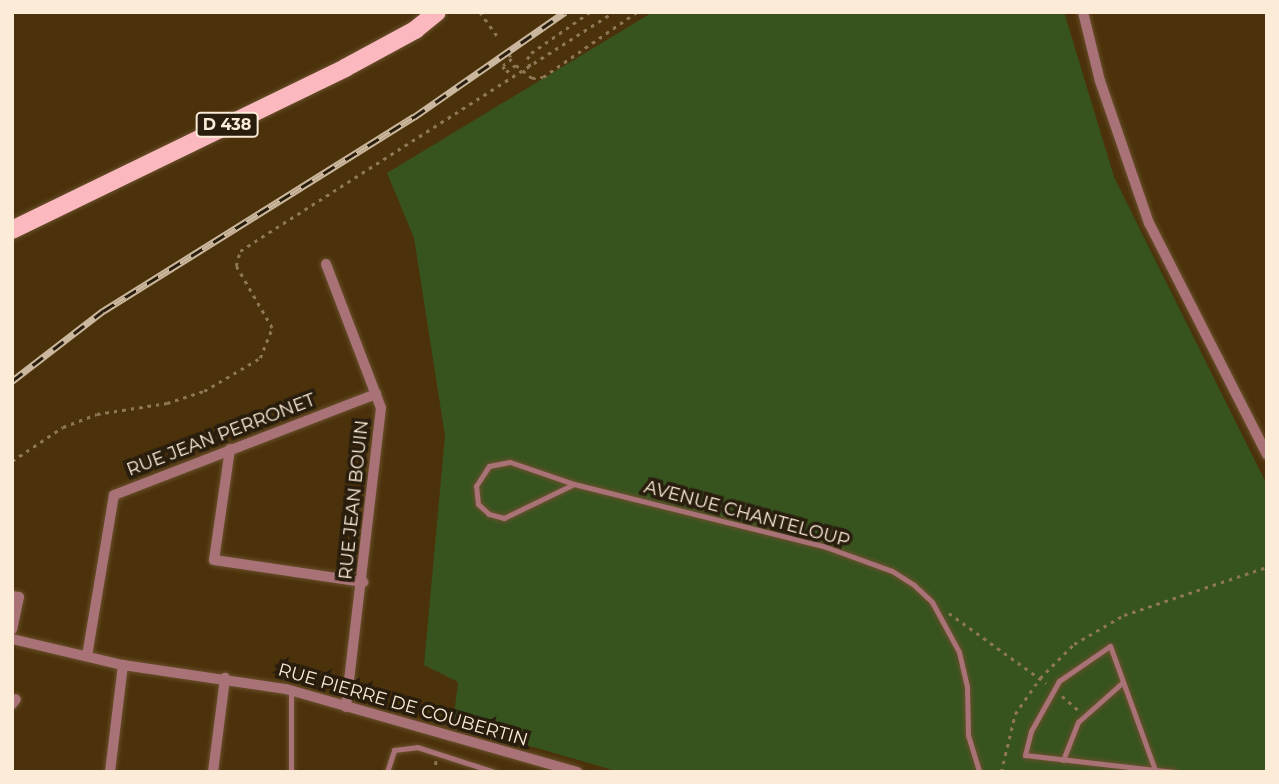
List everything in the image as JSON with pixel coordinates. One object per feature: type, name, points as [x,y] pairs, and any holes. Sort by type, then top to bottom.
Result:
[{"type":"main road","name":"D 438","points":[[12,230],[345,68],[415,30],[437,12]]},
{"type":"street","points":[[1083,12],[1100,81],[1149,223],[1267,455]]},
{"type":"street","name":"RUE JEAN BOUIN","points":[[326,264],[381,408],[363,582],[346,707]]},
{"type":"street","name":"RUE JEAN PERRONET","points":[[87,656],[114,495],[376,394]]},
{"type":"street","points":[[230,449],[214,560],[363,582]]},
{"type":"street","points":[[12,596],[19,597],[12,629]]},
{"type":"street","name":"RUE PIERRE DE COUBERTIN","points":[[12,639],[123,665],[225,678],[291,690],[577,772]]},
{"type":"street","points":[[110,772],[123,665]]},
{"type":"street","points":[[213,772],[225,678]]},
{"type":"lane","name":"AVENUE CHANTELOUP","points":[[574,484],[504,518],[489,514],[478,504],[476,486],[489,466],[500,462],[574,484],[826,547],[892,571],[932,602],[959,652],[967,686],[968,735],[979,772]]},
{"type":"lane","points":[[1155,770],[1110,646],[1077,666],[1053,689],[1031,731],[1026,755],[1063,760],[1155,770],[1175,772]]},
{"type":"lane","points":[[1063,760],[1084,715],[1123,682]]},
{"type":"lane","points":[[290,772],[291,690]]},
{"type":"lane","points":[[387,772],[394,750],[417,747],[495,772]]},
{"type":"path","points":[[480,12],[499,38]]},
{"type":"path","points":[[530,67],[527,59],[531,53],[590,12]]},
{"type":"path","points":[[12,461],[63,427],[97,414],[167,403],[204,391],[260,358],[272,328],[236,266],[240,251],[614,12]]},
{"type":"path","points":[[509,54],[512,59],[503,66],[506,72],[516,65],[531,78],[556,70],[637,12]]},
{"type":"path","points":[[932,602],[1053,689],[1084,715]]},
{"type":"green space","points":[[653,12],[1064,12],[1114,177],[1267,485],[1267,772],[620,772],[453,724],[458,682],[424,665],[445,436],[414,238],[387,173]]},
{"type":"railway","points":[[12,381],[103,311],[414,117],[565,12]]}]
